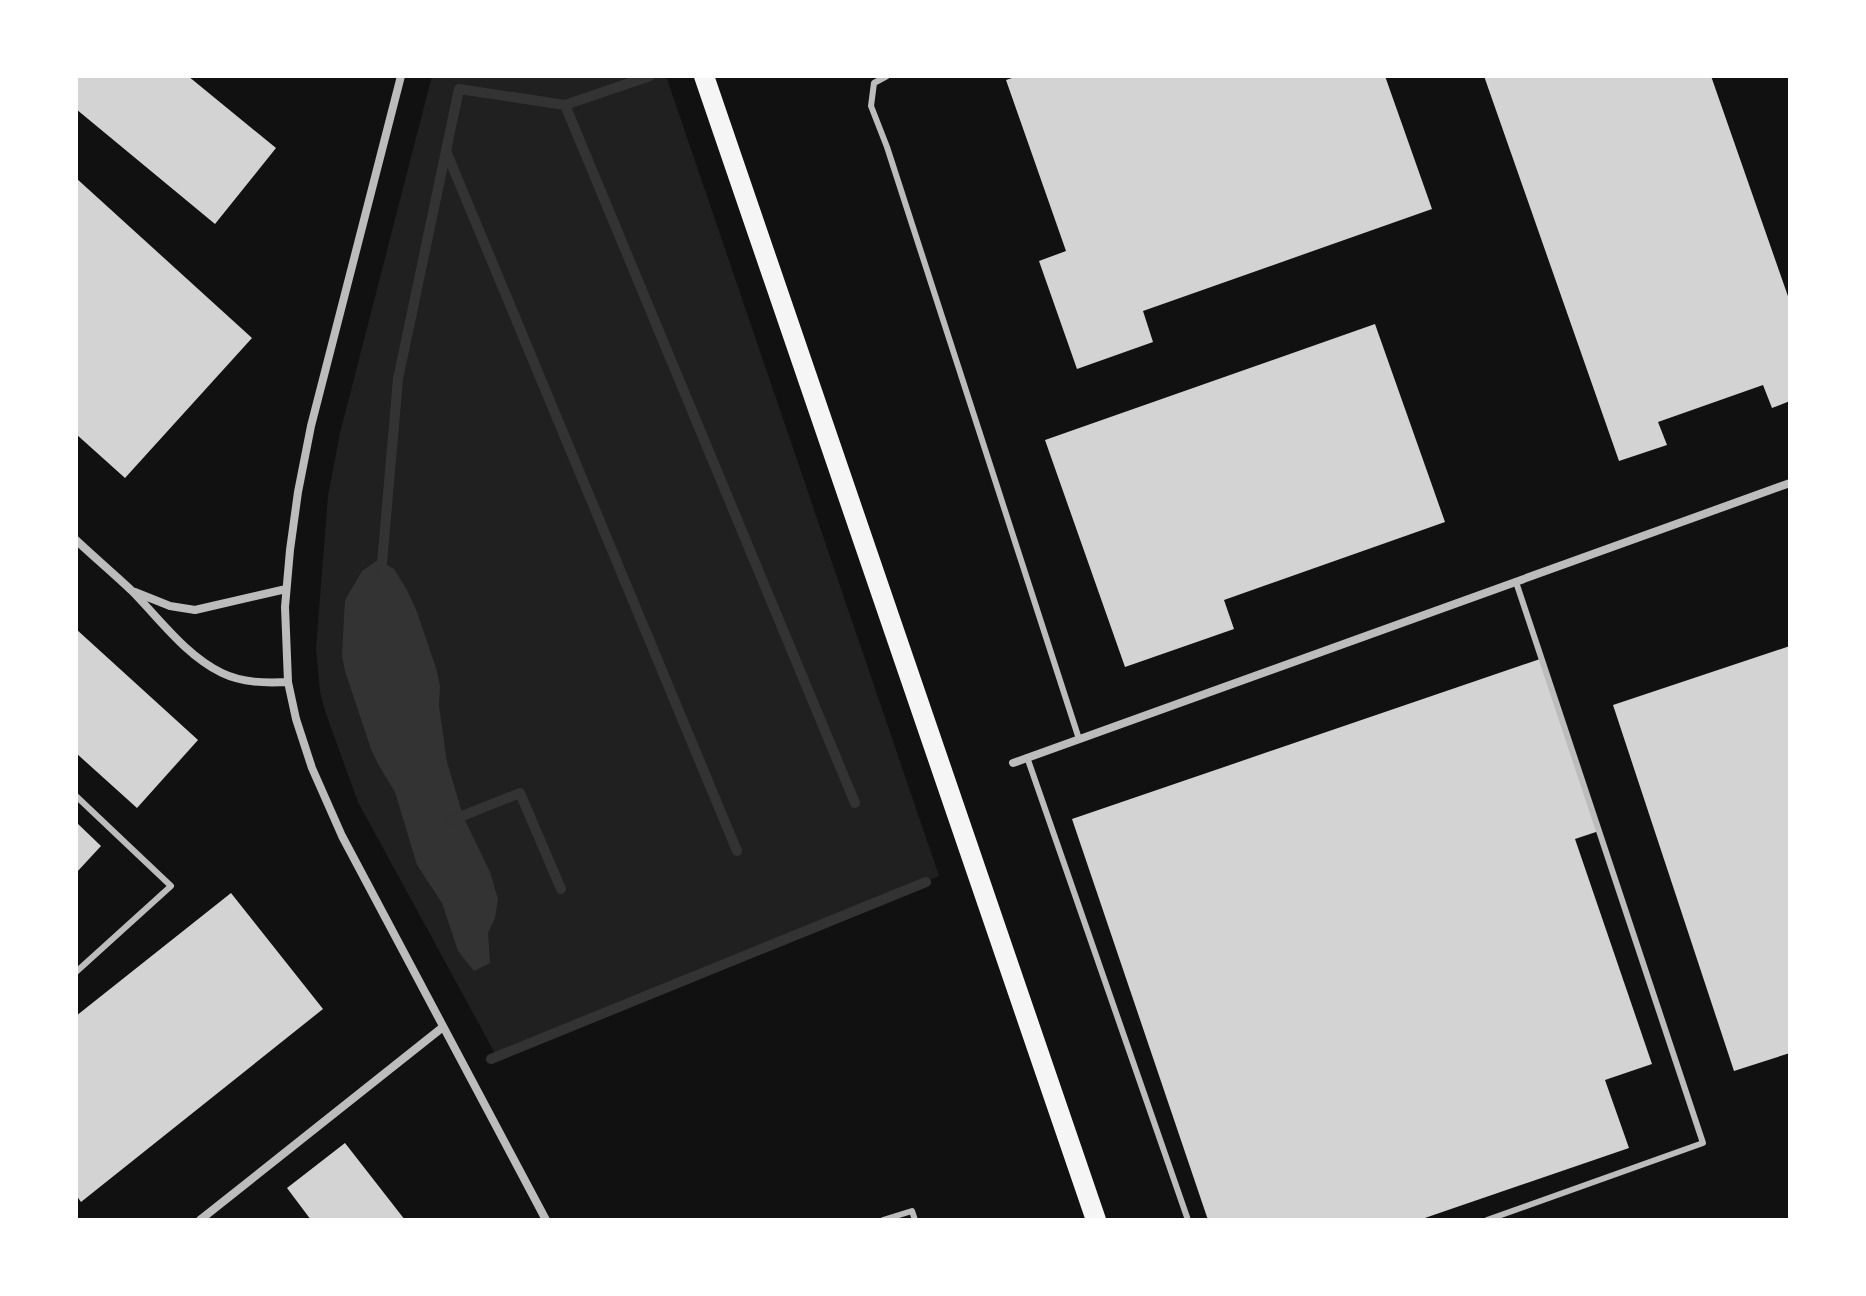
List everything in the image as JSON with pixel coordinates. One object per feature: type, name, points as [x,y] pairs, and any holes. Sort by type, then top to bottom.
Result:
[{"type":"main road","points":[[704,76],[1096,1220]]},
{"type":"street","points":[[401,76],[311,426],[298,492],[286,589],[288,682],[296,719],[322,794],[358,868],[546,1220]]},
{"type":"street","points":[[1013,763],[1790,483]]},
{"type":"street","points":[[76,540],[208,665],[224,674],[249,681],[288,682]]},
{"type":"street","points":[[131,590],[170,606],[195,610],[286,589]]},
{"type":"street","points":[[200,1220],[443,1027]]},
{"type":"lane","points":[[887,76],[874,83],[871,106],[887,147],[1079,739]]},
{"type":"lane","points":[[1487,1220],[1703,1143],[1516,582]]},
{"type":"lane","points":[[1027,757],[1188,1220]]},
{"type":"lane","points":[[76,796],[171,886],[76,972]]},
{"type":"lane","points":[[883,1220],[912,1211],[915,1220]]},
{"type":"shaded area","points":[[432,76],[666,76],[939,876],[497,1057],[358,802],[325,711],[316,649],[328,496],[340,433]]},
{"type":"shaded area","points":[[378,560],[394,569],[417,612],[440,686],[439,706],[447,762],[463,816],[490,872],[498,899],[495,918],[488,933],[490,963],[474,971],[458,951],[442,903],[417,865],[395,792],[371,749],[345,671],[342,655],[345,600],[362,571]]},
{"type":"building","points":[[76,76],[188,76],[276,148],[215,224],[76,109]]},
{"type":"building","points":[[1018,76],[1385,76],[1432,209],[1143,311],[1153,342],[1077,369],[1039,261],[1066,251],[1006,80]]},
{"type":"building","points":[[1484,76],[1711,76],[1790,302],[1790,401],[1772,408],[1763,385],[1658,422],[1667,445],[1619,461]]},
{"type":"building","points":[[76,178],[252,338],[125,478],[76,434]]},
{"type":"building","points":[[1375,324],[1445,522],[1224,600],[1234,629],[1125,667],[1045,440]]},
{"type":"building","points":[[76,629],[198,740],[137,808],[76,753]]},
{"type":"building","points":[[1790,646],[1790,1053],[1734,1071],[1613,705]]},
{"type":"building","points":[[1540,659],[1599,831],[1575,839],[1652,1064],[1605,1080],[1629,1148],[1419,1220],[1208,1220],[1072,819]]},
{"type":"building","points":[[76,822],[101,846],[76,873]]},
{"type":"building","points":[[231,893],[323,1009],[81,1202],[76,1195],[76,1016]]},
{"type":"building","points":[[345,1143],[405,1220],[311,1220],[287,1188]]},
{"type":"waterway","points":[[381,575],[398,379],[459,89],[565,105],[650,76]]},
{"type":"waterway","points":[[565,105],[855,803]]},
{"type":"waterway","points":[[446,151],[737,851]]},
{"type":"waterway","points":[[452,820],[520,793],[561,889]]},
{"type":"waterway","points":[[491,1059],[926,882]]}]
